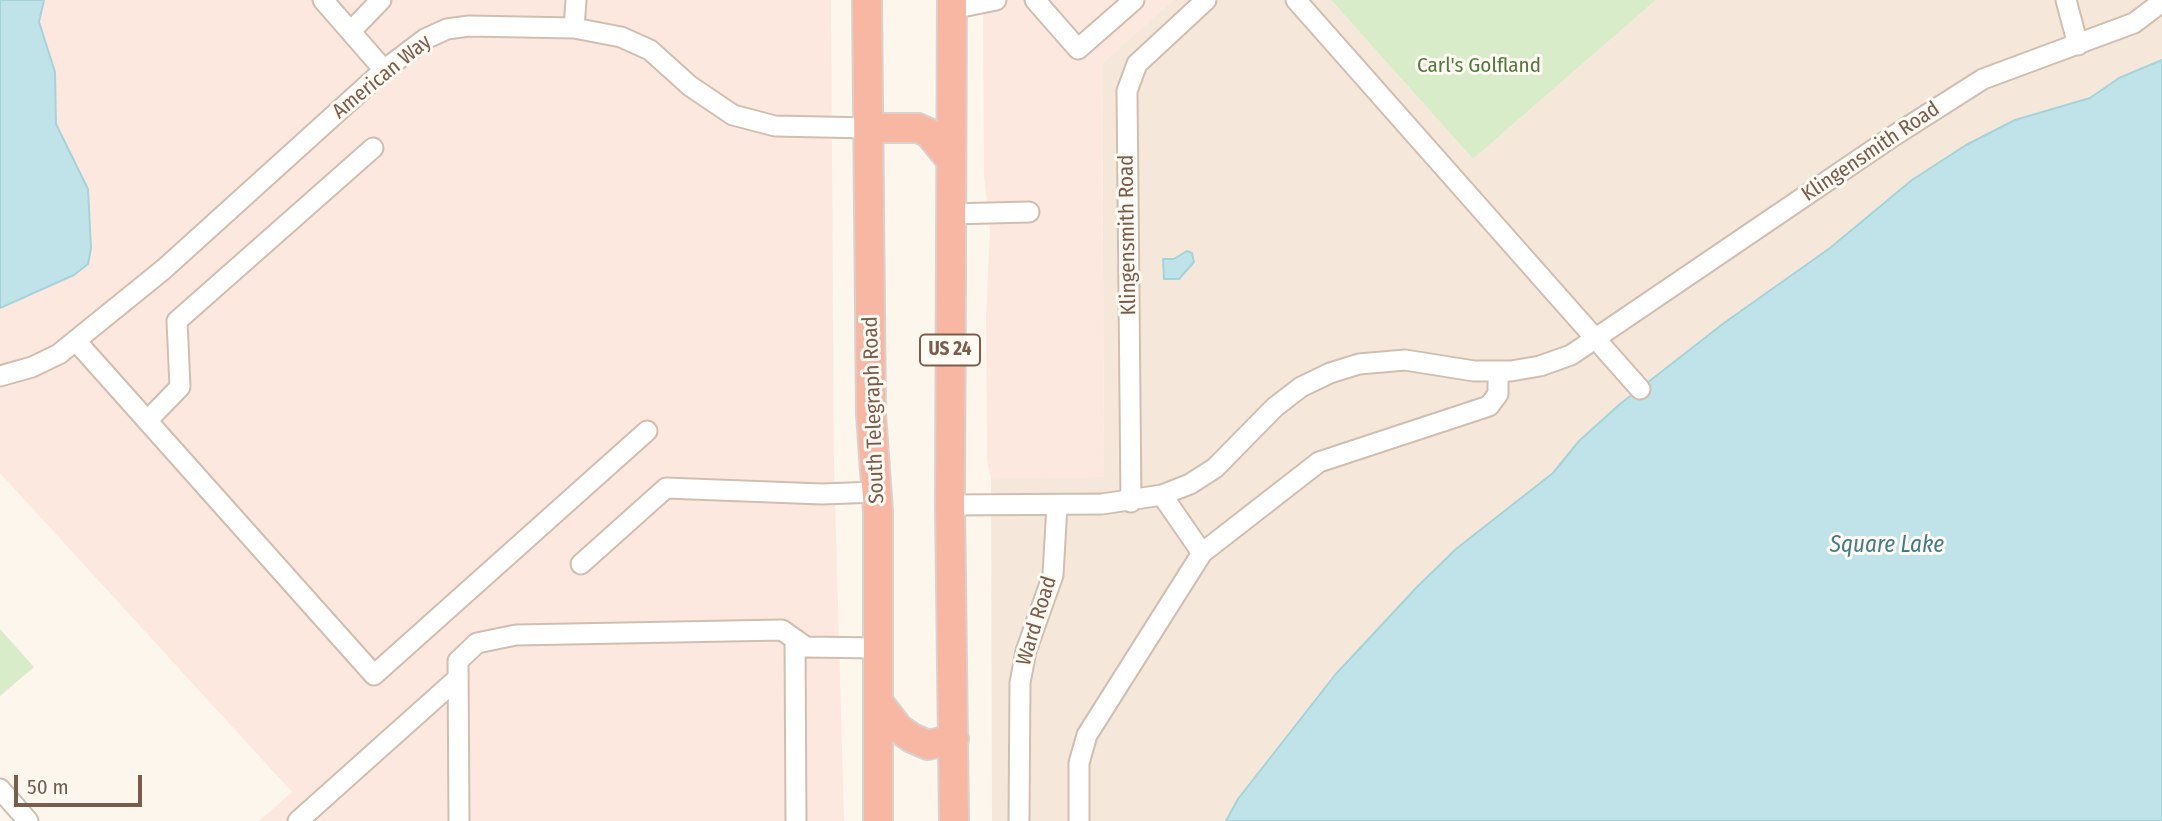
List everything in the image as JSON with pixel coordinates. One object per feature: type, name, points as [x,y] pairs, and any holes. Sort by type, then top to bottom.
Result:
[{"type":"highway","name":"South Telegraph Road","points":[[867,0],[871,414],[877,492],[878,821]]},
{"type":"highway","name":"US 24","points":[[952,4],[950,505],[954,821]]},
{"type":"highway","points":[[869,128],[918,128],[929,133],[950,159]]},
{"type":"highway","points":[[879,703],[893,723],[912,738],[928,745],[954,740]]},
{"type":"street","points":[[323,0],[384,70]]},
{"type":"street","points":[[351,32],[380,0]]},
{"type":"street","points":[[574,28],[576,0]]},
{"type":"street","points":[[952,4],[996,0]]},
{"type":"street","points":[[1035,0],[1078,49],[1134,0]]},
{"type":"street","name":"Klingensmith Road","points":[[1131,502],[1127,92],[1137,64],[1206,0]]},
{"type":"street","points":[[1296,0],[1640,389]]},
{"type":"street","points":[[2066,0],[2078,46]]},
{"type":"street","name":"Klingensmith Road","points":[[950,505],[1131,502],[1162,495],[1208,474],[1288,396],[1339,369],[1369,362],[1405,360],[1498,372],[1548,364],[1598,340],[1883,142],[1983,79],[2134,23],[2162,2]]},
{"type":"street","name":"American Way","points":[[0,376],[46,361],[76,341],[164,269],[384,70],[425,39],[447,29],[469,26],[574,28],[621,37],[650,50],[690,86],[733,115],[775,126],[869,128]]},
{"type":"street","points":[[148,421],[180,387],[177,321],[373,148]]},
{"type":"street","points":[[950,214],[1030,212]]},
{"type":"street","points":[[76,341],[374,675],[647,431]]},
{"type":"street","points":[[1079,821],[1079,763],[1087,735],[1202,553],[1319,462],[1489,406],[1498,394],[1498,372]]},
{"type":"street","points":[[582,564],[666,488],[822,494],[877,492]]},
{"type":"street","points":[[1162,495],[1202,553]]},
{"type":"street","name":"Ward Road","points":[[1019,821],[1020,683],[1026,652],[1053,575],[1057,505]]},
{"type":"street","points":[[459,821],[458,661],[466,650],[477,643],[516,635],[782,630],[806,647],[878,648]]},
{"type":"street","points":[[795,639],[796,821]]},
{"type":"street","points":[[298,821],[458,678]]},
{"type":"street","points":[[0,789],[28,821]]},
{"type":"shaded area","points":[[0,0],[831,0],[834,463],[844,821],[259,821],[292,792],[0,473]]},
{"type":"shaded area","points":[[983,0],[1173,0],[1102,64],[1104,477],[991,478],[987,461],[986,317],[990,229],[984,177]]},
{"type":"shaded area","points":[[1173,0],[1331,0],[1473,159],[1656,0],[2162,0],[2162,821],[992,821],[991,478],[1104,477],[1102,63]]},
{"type":"green space","name":"Carl's Golfland","points":[[1331,0],[1656,0],[1473,159]]},
{"type":"green space","points":[[0,629],[34,667],[0,696]]},
{"type":"water","points":[[0,0],[44,0],[39,22],[55,72],[56,124],[88,189],[91,248],[88,264],[74,275],[0,308]]},
{"type":"water","name":"Square Lake","points":[[2162,60],[2162,821],[1226,821],[1238,799],[1335,675],[1417,587],[1456,549],[1553,473],[1579,441],[1620,404],[1724,323],[1830,248],[1912,180],[1966,145],[2015,120],[2090,98],[2119,78]]},
{"type":"water","points":[[1187,251],[1192,253],[1194,262],[1179,279],[1164,279],[1163,259],[1174,259]]}]
